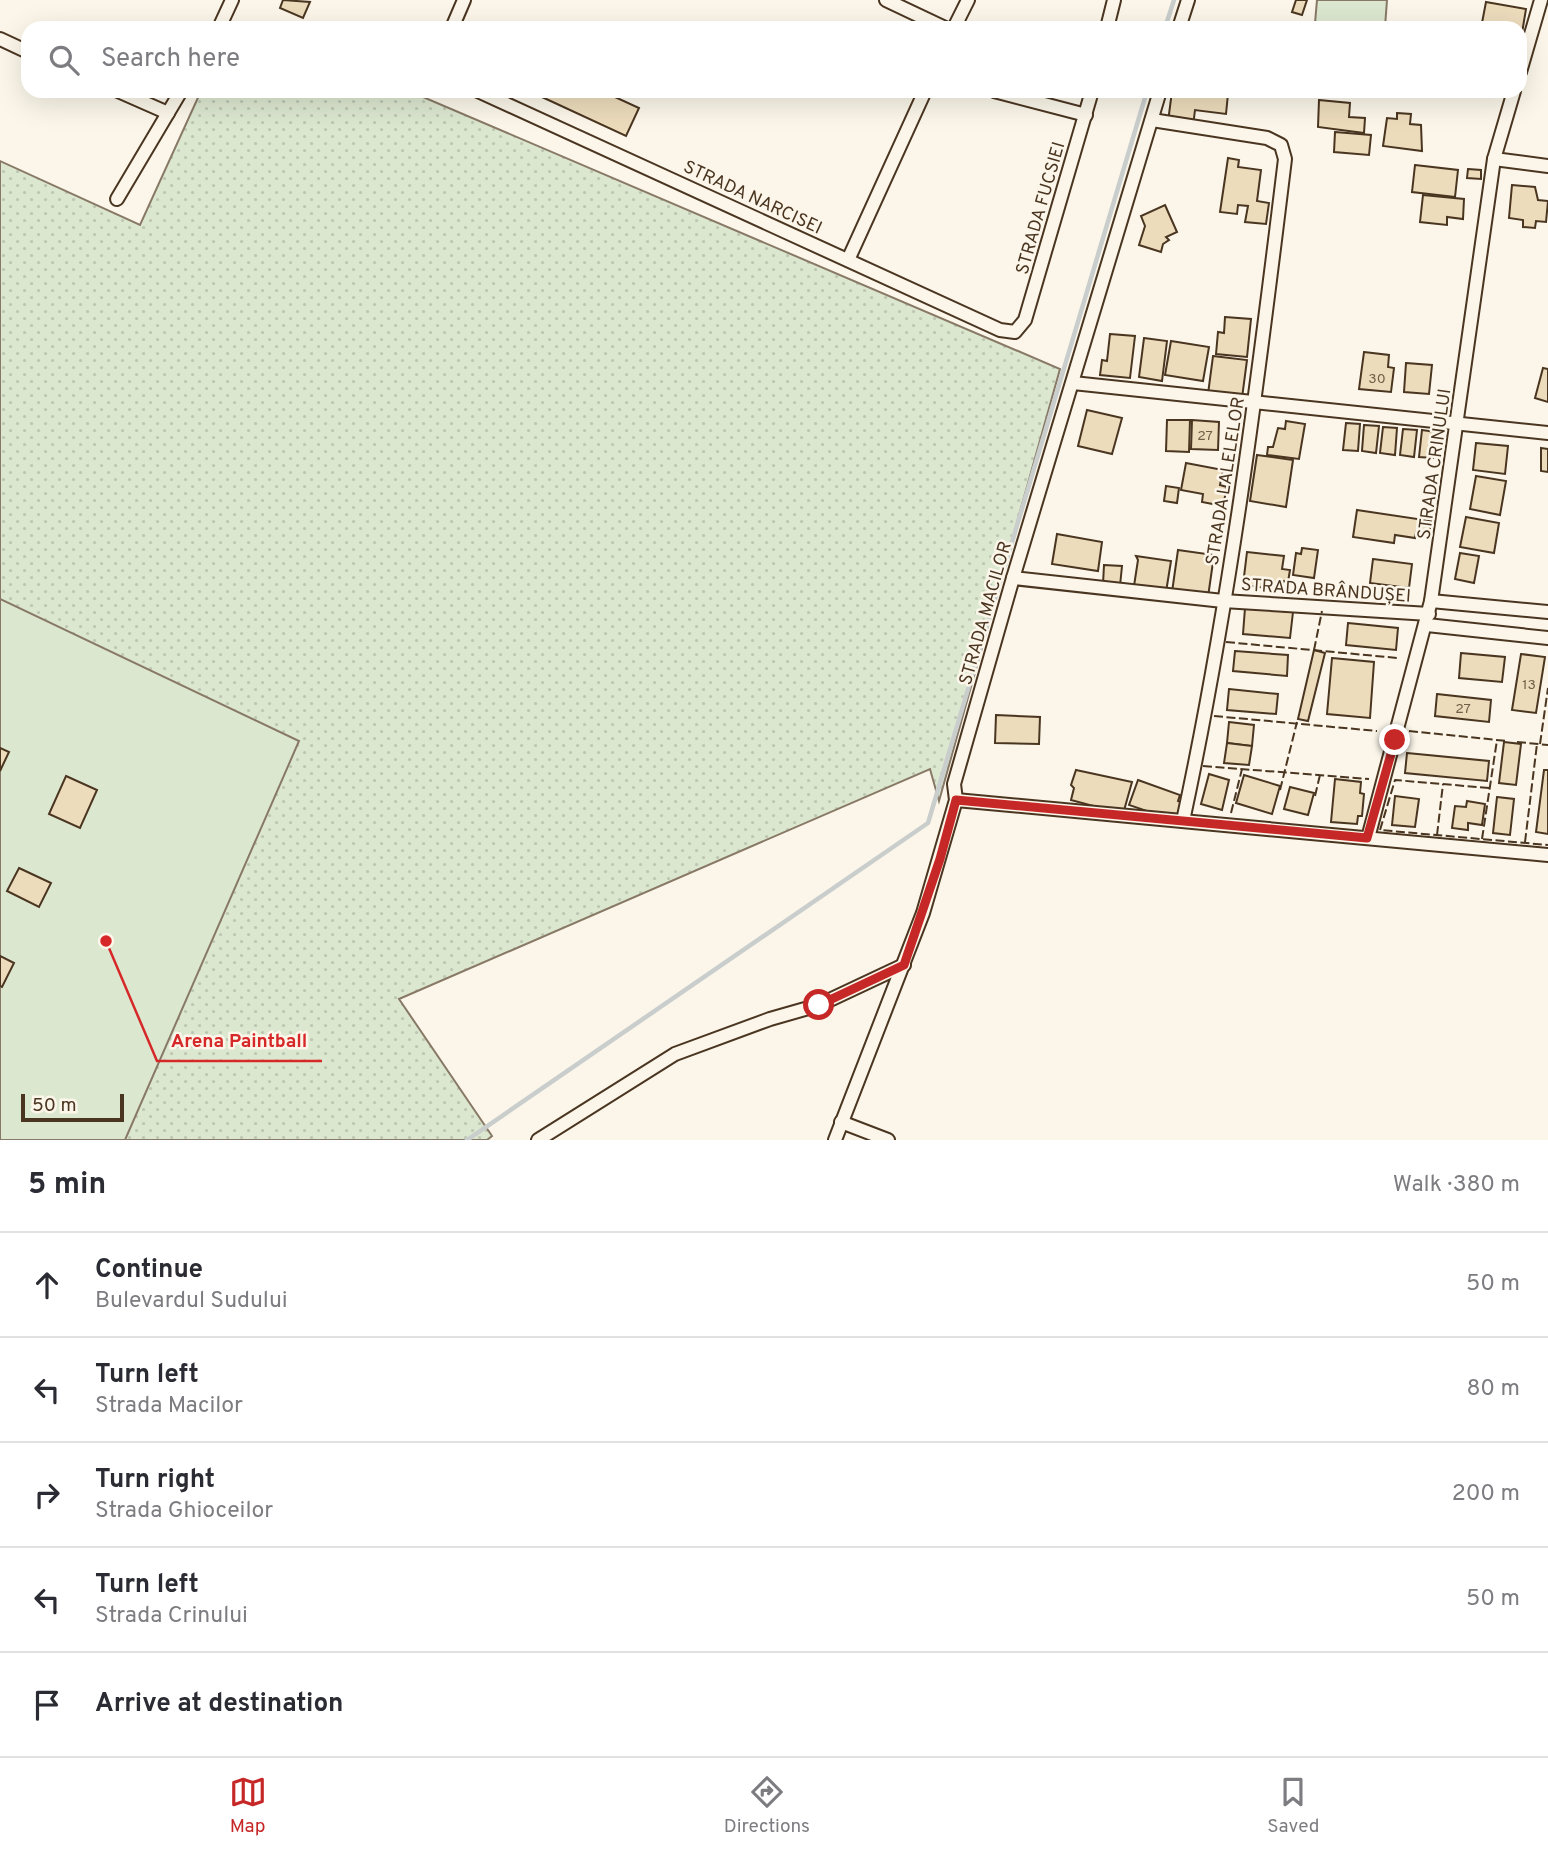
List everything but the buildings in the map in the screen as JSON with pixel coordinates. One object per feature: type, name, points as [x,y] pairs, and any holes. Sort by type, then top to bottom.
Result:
[{"type":"street","points":[[222,21],[232,0]]},
{"type":"street","points":[[455,21],[464,0]]},
{"type":"street","points":[[886,0],[930,21]]},
{"type":"street","points":[[958,21],[968,0]]},
{"type":"street","points":[[1109,21],[1114,0]]},
{"type":"street","points":[[1181,21],[1188,0]]},
{"type":"street","points":[[1527,48],[1541,0]]},
{"type":"street","points":[[0,39],[21,49]]},
{"type":"street","points":[[134,98],[168,113]]},
{"type":"street","points":[[117,199],[177,98]]},
{"type":"street","name":"STRADA NARCISEI","points":[[493,98],[1000,330],[1015,332]]},
{"type":"street","points":[[848,260],[922,98]]},
{"type":"street","points":[[1021,98],[1086,115]]},
{"type":"street","name":"STRADA FUCSIEI","points":[[1015,332],[1026,320],[1090,98]]},
{"type":"street","name":"STRADA MACILOR","points":[[835,1140],[904,965],[940,859],[956,800],[954,784],[1013,578],[1158,98]]},
{"type":"street","name":"STRADA CRINULUI","points":[[1367,838],[1429,613],[1494,159],[1512,98]]},
{"type":"street","name":"STRADA LALELELOR","points":[[1152,120],[1267,138],[1281,145],[1285,159],[1255,404],[1206,717],[1183,821]]},
{"type":"street","points":[[1494,159],[1548,166]]},
{"type":"street","points":[[1073,383],[1548,433]]},
{"type":"street","name":"STRADA BRÂNDUȘEI","points":[[1013,578],[1223,601],[1429,613],[1548,612]]},
{"type":"street","name":"STRADA BRÂNDUȘEI","points":[[1429,613],[1548,638]]},
{"type":"street","points":[[956,800],[1548,855]]},
{"type":"street","points":[[538,1140],[675,1054],[770,1019],[819,1005],[904,965]]},
{"type":"street","points":[[841,1122],[888,1140]]},
{"type":"green space","points":[[1317,0],[1387,0],[1385,21],[1315,21]]},
{"type":"green space","points":[[198,98],[425,98],[1060,369],[939,801],[930,769],[399,999],[492,1136],[487,1140],[0,1140],[0,161],[140,225]]},
{"type":"green space","points":[[0,599],[299,741],[125,1140],[0,1140]]},
{"type":"waterway","points":[[1167,21],[1174,0]]},
{"type":"waterway","points":[[467,1140],[928,823],[1145,98]]},
{"type":"fence","points":[[1314,650],[1322,611]]},
{"type":"fence","points":[[1226,642],[1398,658]]},
{"type":"fence","points":[[1540,744],[1548,688]]},
{"type":"fence","points":[[1214,716],[1377,731]]},
{"type":"fence","points":[[1280,790],[1297,722]]},
{"type":"fence","points":[[1409,731],[1507,741]]},
{"type":"fence","points":[[1482,839],[1497,740]]},
{"type":"fence","points":[[1517,742],[1548,745]]},
{"type":"fence","points":[[1525,842],[1537,744]]},
{"type":"fence","points":[[1203,766],[1369,779]]},
{"type":"fence","points":[[1231,813],[1242,769]]},
{"type":"fence","points":[[1315,796],[1320,775]]},
{"type":"fence","points":[[1489,788],[1395,780],[1380,830],[1548,845]]},
{"type":"fence","points":[[1437,835],[1443,784]]},
{"type":"place","name":"Arena Paintball","points":[[106,941]]},
{"type":"route","points":[[819,1005],[904,965],[923,914],[956,800],[1367,838],[1395,740]]}]
